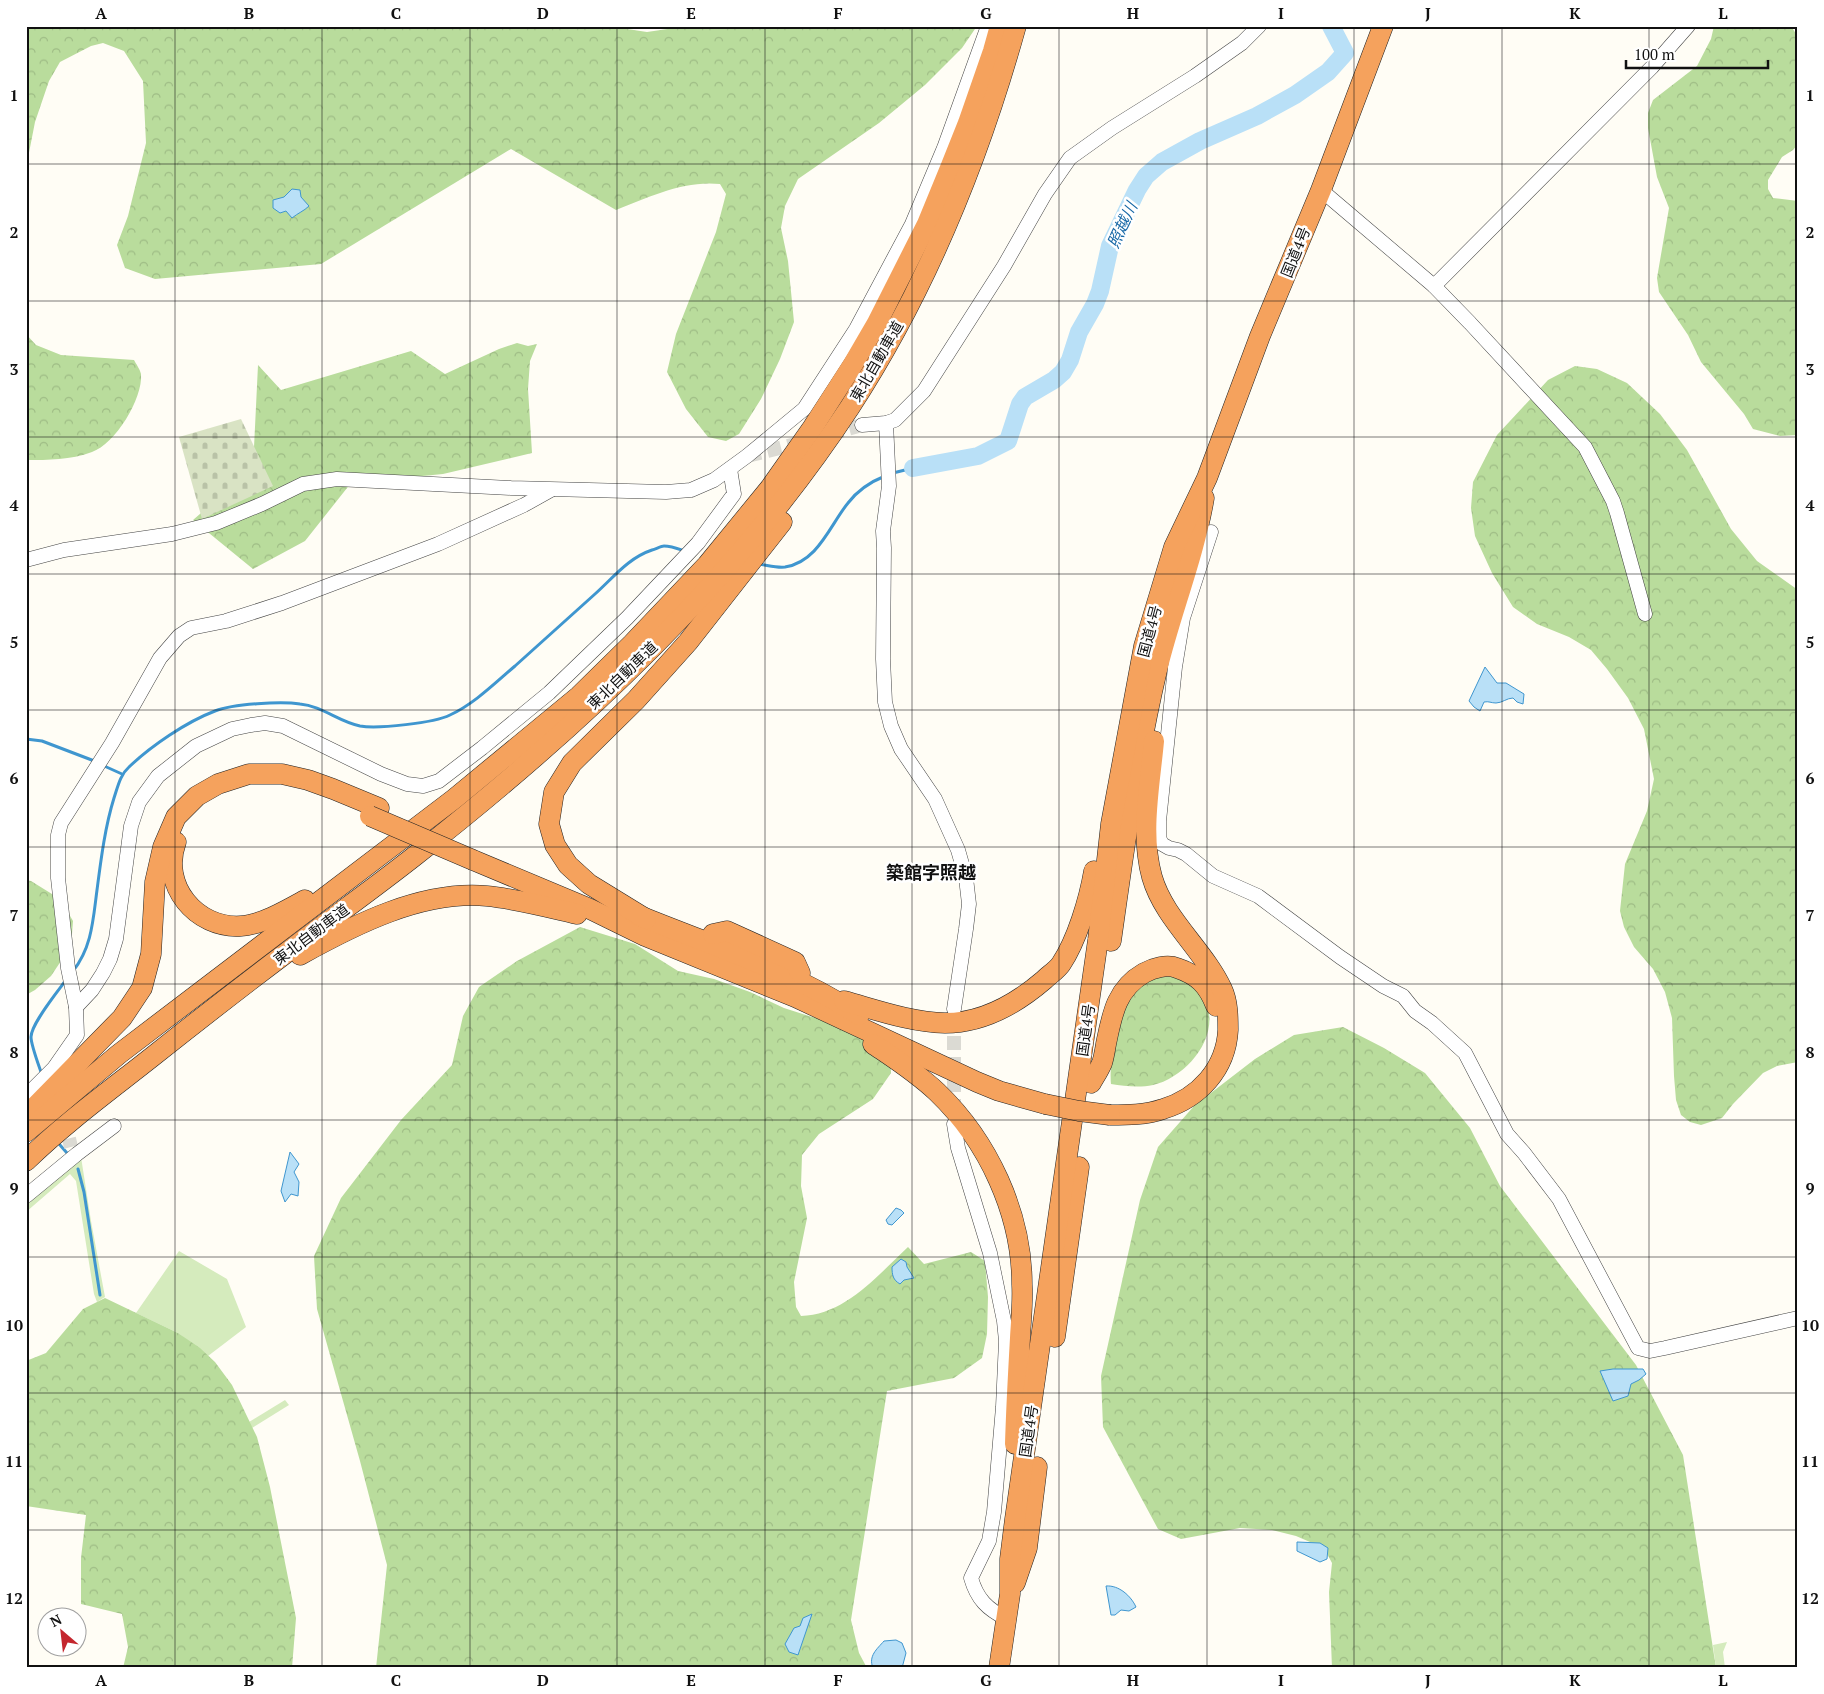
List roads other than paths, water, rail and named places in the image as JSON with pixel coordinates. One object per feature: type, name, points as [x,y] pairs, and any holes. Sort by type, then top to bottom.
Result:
[{"type":"highway","name":"東北自動車道","points":[[26,1132],[119,1054],[454,799],[579,696],[632,644],[707,565],[770,488],[818,419],[852,366],[897,285],[927,224],[950,168],[1000,26]]},
{"type":"highway","name":"東北自動車道","points":[[26,1160],[191,1026],[415,855],[527,764],[616,684],[734,571],[767,530],[808,485],[854,409],[917,287],[966,177],[983,131],[1016,26]]},
{"type":"highway","name":"国道4号","points":[[1010,1594],[1027,1548],[1033,1492],[1128,824],[1157,669],[1175,598],[1199,526],[1207,478],[1260,336],[1320,190],[1383,26]]},
{"type":"highway","points":[[646,927],[589,884],[568,865],[555,845],[549,824],[554,792],[572,763],[636,700],[688,642],[734,571]]},
{"type":"highway","name":"国道4号","points":[[998,1668],[1010,1594],[1010,1559],[1015,1519],[1098,940],[1111,824],[1144,646],[1175,598]]},
{"type":"highway","points":[[350,877],[268,918],[242,926],[226,925],[209,921],[196,913],[185,902],[176,887],[172,873],[172,860],[175,845],[181,832],[195,811],[216,796],[243,786],[272,784],[292,787],[374,812],[646,927],[713,964],[913,1020],[946,1023],[974,1019],[1004,1009],[1032,990],[1060,965],[1076,934],[1090,893],[1126,696],[1144,646]]},
{"type":"highway","points":[[1110,1109],[1133,1115],[1162,1110],[1183,1101],[1198,1091],[1212,1077],[1222,1057],[1227,1040],[1228,1015],[1223,991],[1209,965],[1178,926],[1152,878],[1146,842],[1157,707],[1157,669]]},
{"type":"highway","points":[[26,1116],[122,1018],[142,988],[152,954],[155,882],[163,847],[176,817],[197,796],[218,784],[248,774],[282,774],[333,788],[374,812]]},
{"type":"highway","points":[[191,1026],[291,960],[329,939],[384,914],[414,904],[453,897],[485,896],[532,903],[578,914],[692,935],[713,934],[817,994],[867,1041],[905,1066],[937,1092],[958,1114],[974,1135],[990,1162],[1003,1191],[1017,1237],[1022,1284],[1013,1487],[1015,1519]]},
{"type":"highway","points":[[692,935],[762,964],[977,1082],[999,1091],[1046,1098],[1079,1111],[1110,1109],[1169,1096],[1195,1078],[1208,1062],[1216,1037],[1217,1010],[1212,995],[1204,984],[1191,973],[1173,967],[1153,968],[1138,977],[1125,989],[1113,1010],[1103,1062],[1091,1083]]},
{"type":"street","points":[[26,560],[64,550],[172,534],[216,523],[303,484],[337,478],[552,490],[666,492],[691,490],[714,480],[747,456],[804,409],[856,329],[912,224],[944,148],[988,26]]},
{"type":"street","points":[[862,425],[886,424],[895,420],[924,391],[1004,266],[1045,194],[1070,158],[1112,128],[1196,76],[1242,43],[1259,26]]},
{"type":"street","points":[[1434,286],[1652,67],[1688,26]]},
{"type":"street","points":[[1320,190],[1434,286],[1585,447],[1615,507],[1645,614]]},
{"type":"street","points":[[886,424],[889,486],[883,531],[885,702],[891,726],[901,749],[935,799],[947,823],[958,850],[966,878],[968,904],[966,929],[954,1009]]},
{"type":"street","points":[[76,1007],[92,990],[103,974],[112,953],[116,939],[134,812],[149,786],[181,757],[196,746],[232,729],[265,723],[283,726],[381,774],[406,784],[423,786],[439,781],[549,692],[627,618],[682,562],[734,494],[730,468]]},
{"type":"street","points":[[26,1096],[49,1077],[77,1035],[76,1007],[68,968],[58,878],[58,835],[61,823],[112,743],[160,658],[179,636],[191,628],[226,621],[282,603],[420,551],[524,505],[552,490]]},
{"type":"street","points":[[1211,532],[1175,598],[1183,618],[1175,667],[1162,780],[1159,821],[1159,838],[1162,844],[1186,854],[1214,876],[1258,896],[1340,957],[1383,986],[1403,996],[1415,1011],[1432,1023],[1466,1053],[1507,1134],[1559,1198],[1638,1348],[1650,1351],[1798,1318]]},
{"type":"street","points":[[954,1124],[961,1157],[990,1253],[1004,1321],[1006,1341],[1003,1407],[994,1512],[989,1541],[971,1578],[975,1591],[992,1612],[1007,1619]]},
{"type":"street","points":[[26,1196],[74,1150],[114,1126]]},
{"type":"water","points":[[292,189],[300,190],[301,197],[309,206],[292,218],[286,211],[280,213],[273,208],[273,200],[284,197]]},
{"type":"water","points":[[1485,667],[1497,683],[1506,683],[1524,694],[1523,704],[1513,698],[1498,703],[1484,702],[1480,711],[1474,707],[1469,701]]},
{"type":"water","points":[[290,1152],[299,1164],[294,1172],[299,1182],[298,1196],[291,1194],[285,1202],[281,1191]]},
{"type":"water","points":[[896,1208],[904,1213],[892,1225],[888,1224],[886,1220]]},
{"type":"water","points":[[901,1259],[906,1262],[914,1278],[904,1280],[900,1284],[893,1277],[892,1267]]},
{"type":"water","points":[[1643,1369],[1646,1374],[1631,1384],[1628,1396],[1613,1401],[1600,1371]]},
{"type":"water","points":[[1297,1542],[1320,1543],[1328,1548],[1327,1559],[1320,1562],[1297,1551]]},
{"type":"water","points":[[1106,1586],[1120,1589],[1131,1599],[1136,1607],[1129,1611],[1121,1610],[1115,1615],[1111,1615]]},
{"type":"water","points":[[812,1614],[798,1655],[789,1652],[785,1644],[794,1628],[800,1626],[803,1618]]},
{"type":"water","points":[[896,1640],[902,1643],[906,1653],[902,1668],[873,1668],[872,1656],[876,1650],[884,1641]]},
{"type":"waterway","name":"照越川","points":[[913,468],[978,456],[1008,441],[1020,404],[1025,397],[1054,380],[1063,372],[1070,360],[1079,332],[1100,291],[1110,246],[1137,190],[1146,176],[1162,162],[1200,141],[1257,116],[1295,95],[1328,72],[1345,53],[1331,26]]},
{"type":"waterway","points":[[893,473],[913,468]]},
{"type":"waterway","points":[[758,564],[785,567],[796,564],[806,558],[815,550],[856,494],[869,484],[885,476]]},
{"type":"waterway","points":[[73,971],[84,952],[91,933],[106,832],[120,781],[129,767],[169,735],[192,721],[215,711],[257,704],[292,703],[308,705],[352,724],[368,727],[406,725],[442,718],[459,710],[484,693],[621,569],[636,558],[663,546],[685,551]]},
{"type":"waterway","points":[[26,739],[42,741],[97,762]]},
{"type":"waterway","points":[[102,765],[122,774]]},
{"type":"waterway","points":[[42,1075],[32,1045],[32,1031],[66,980]]},
{"type":"waterway","points":[[60,1145],[67,1153]]},
{"type":"waterway","points":[[78,1169],[84,1192],[100,1295]]},
{"type":"tunnel","points":[[829,434],[862,425]]},
{"type":"tunnel","points":[[747,456],[804,442]]},
{"type":"tunnel","points":[[954,1015],[954,1114]]},
{"type":"tunnel","points":[[64,1118],[71,1147]]},
{"type":"district","name":"築館字照越","points":[[931,872]]}]
